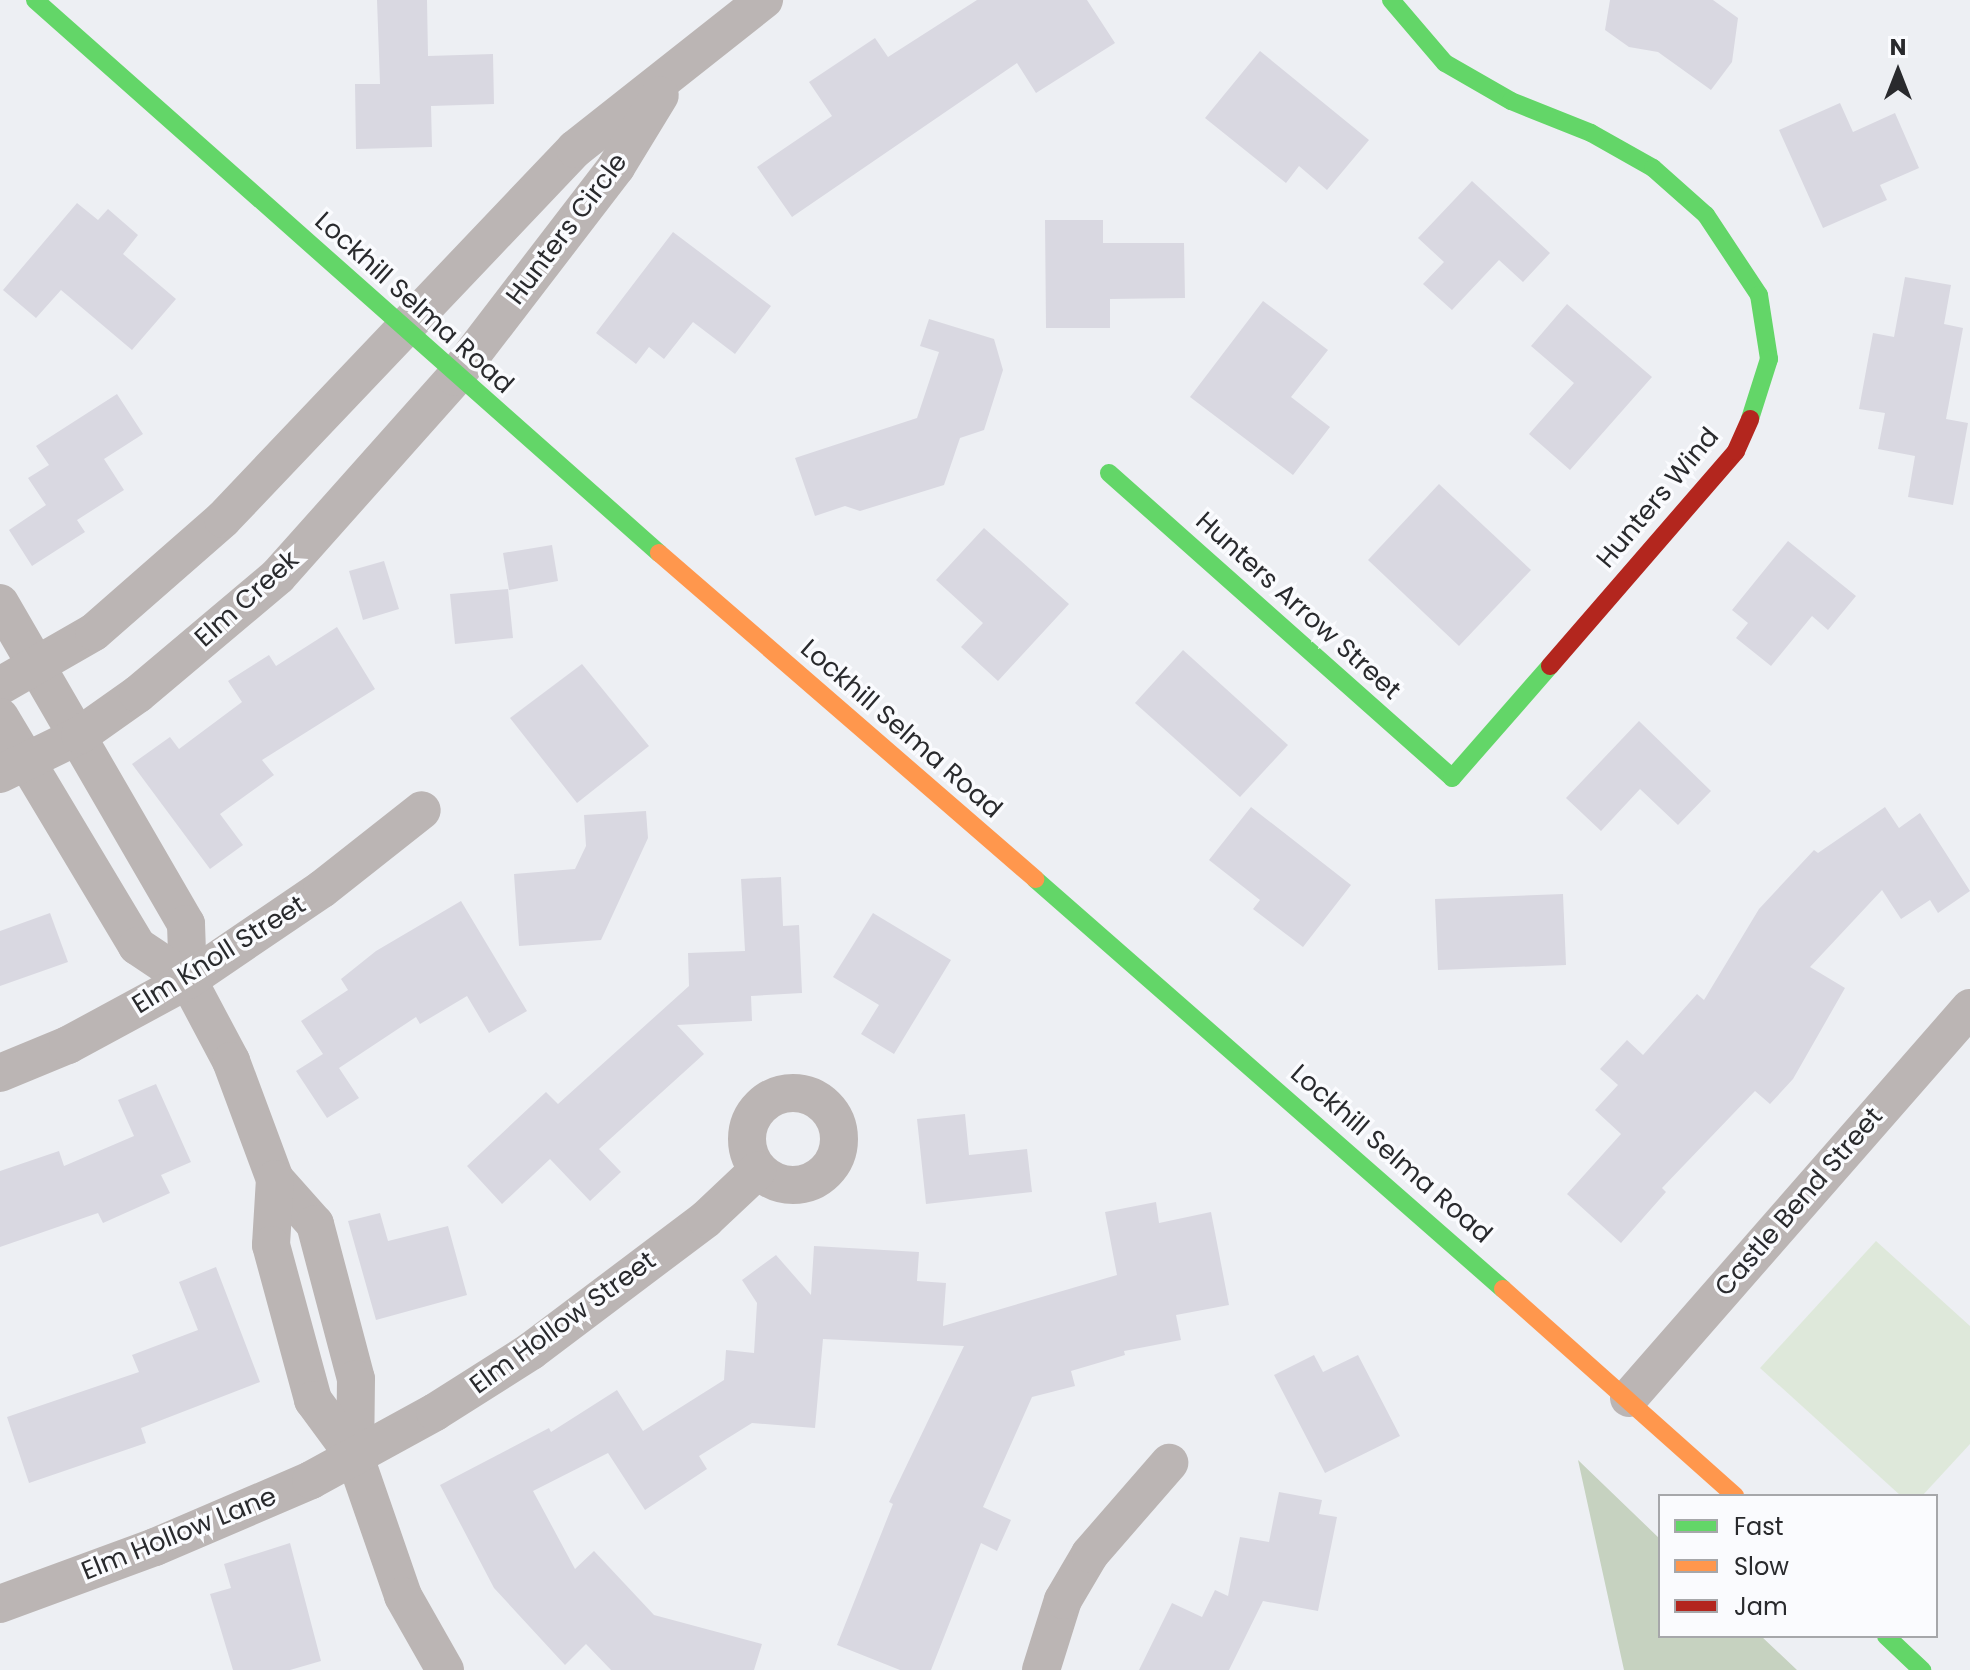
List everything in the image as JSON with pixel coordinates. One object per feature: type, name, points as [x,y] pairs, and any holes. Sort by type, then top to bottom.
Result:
[{"type":"main road","name":"Lockhill Selma Road","points":[[35,0],[455,377],[1629,1398],[1733,1494]]},
{"type":"main road","name":"Hunters Wind","points":[[1391,0],[1445,63],[1511,101],[1591,133],[1653,168],[1706,215],[1759,295],[1769,359],[1763,391],[1736,451],[1452,778]]},
{"type":"main road","name":"Hunters Arrow Street","points":[[1109,473],[1452,778]]},
{"type":"main road","points":[[1888,1638],[1922,1670]]},
{"type":"street","name":"Hunters Circle","points":[[402,328],[575,149],[672,76],[764,0]]},
{"type":"street","name":"Hunters Circle","points":[[455,377],[616,167],[672,76]]},
{"type":"street","points":[[0,686],[94,632],[223,519],[402,328]]},
{"type":"street","name":"Elm Creek","points":[[14,767],[80,735],[138,694],[278,576],[455,377]]},
{"type":"street","points":[[0,603],[80,735],[186,924],[188,980],[231,1061],[275,1179],[271,1245],[313,1400],[355,1457],[403,1596],[445,1670]]},
{"type":"street","points":[[0,717],[14,767],[137,946],[188,980]]},
{"type":"street","name":"Elm Knoll Street","points":[[0,1073],[68,1045],[188,980],[322,889],[422,810]]},
{"type":"street","name":"Castle Bend Street","points":[[1629,1398],[1970,1008]]},
{"type":"street","name":"Elm Hollow Street","points":[[355,1457],[531,1351],[706,1219],[758,1170]]},
{"type":"street","name":"Elm Hollow Lane","points":[[0,1604],[155,1547],[355,1457]]},
{"type":"street","points":[[1041,1670],[1063,1600],[1090,1554],[1169,1463]]},
{"type":"green space","points":[[1876,1241],[1970,1326],[1970,1444],[1924,1494],[1899,1494],[1760,1368]]},
{"type":"green space","points":[[1578,1460],[1658,1537],[1658,1638],[1763,1638],[1797,1670],[1624,1670]]},
{"type":"building","points":[[377,0],[427,0],[428,56],[493,54],[494,104],[431,106],[432,147],[356,149],[355,84],[380,84]]},
{"type":"building","points":[[977,0],[1087,0],[1115,43],[1036,93],[1017,63],[792,217],[757,167],[832,116],[809,82],[875,38],[888,57]]},
{"type":"building","points":[[1610,0],[1713,0],[1738,18],[1732,62],[1711,90],[1658,52],[1629,47],[1605,30]]},
{"type":"building","points":[[1260,51],[1369,140],[1327,190],[1299,166],[1286,183],[1205,118]]},
{"type":"building","points":[[1840,103],[1853,132],[1895,113],[1919,168],[1880,185],[1887,200],[1823,228],[1779,130]]},
{"type":"building","points":[[1472,181],[1550,253],[1523,282],[1499,260],[1452,310],[1423,284],[1444,262],[1418,238]]},
{"type":"building","points":[[77,203],[98,220],[108,209],[138,235],[123,254],[176,299],[132,350],[61,290],[36,318],[3,290]]},
{"type":"building","points":[[1045,220],[1103,220],[1103,243],[1184,243],[1185,298],[1110,299],[1110,328],[1046,328]]},
{"type":"building","points":[[673,232],[771,306],[735,354],[693,322],[664,359],[649,347],[636,364],[596,333]]},
{"type":"building","points":[[1905,277],[1951,285],[1944,324],[1963,328],[1946,419],[1968,423],[1953,505],[1908,497],[1915,456],[1878,449],[1885,413],[1859,409],[1873,333],[1894,337]]},
{"type":"building","points":[[1263,301],[1328,350],[1291,397],[1330,427],[1293,475],[1190,397]]},
{"type":"building","points":[[1567,304],[1652,377],[1570,470],[1529,434],[1574,383],[1531,346]]},
{"type":"building","points":[[929,319],[994,339],[1003,370],[984,430],[960,438],[944,485],[860,511],[845,506],[815,516],[795,458],[917,418],[939,352],[920,346]]},
{"type":"building","points":[[117,394],[143,434],[104,459],[124,490],[77,520],[85,532],[32,566],[9,530],[46,505],[28,478],[49,465],[36,446]]},
{"type":"building","points":[[1439,484],[1531,570],[1459,646],[1368,560]]},
{"type":"building","points":[[984,528],[1069,604],[998,681],[961,647],[983,623],[936,580]]},
{"type":"building","points":[[1788,541],[1856,596],[1828,630],[1812,616],[1771,666],[1736,638],[1748,623],[1732,610]]},
{"type":"building","points":[[552,545],[558,581],[509,590],[503,553]]},
{"type":"building","points":[[384,561],[399,609],[363,620],[349,571]]},
{"type":"building","points":[[508,589],[513,638],[455,644],[450,594]]},
{"type":"building","points":[[337,627],[375,689],[262,760],[274,775],[220,814],[243,845],[210,869],[132,764],[170,737],[179,749],[242,702],[228,681],[269,655],[276,666]]},
{"type":"building","points":[[1183,650],[1288,745],[1240,797],[1135,703]]},
{"type":"building","points":[[582,664],[649,746],[577,803],[510,718]]},
{"type":"building","points":[[1639,721],[1711,791],[1678,825],[1640,789],[1601,831],[1566,798]]},
{"type":"building","points":[[1251,807],[1351,885],[1303,947],[1253,909],[1260,900],[1209,860]]},
{"type":"building","points":[[1885,807],[1899,828],[1920,813],[1970,891],[1938,913],[1930,900],[1901,919],[1882,890],[1810,967],[1845,988],[1793,1079],[1770,1104],[1755,1091],[1662,1188],[1666,1192],[1621,1243],[1567,1194],[1621,1134],[1595,1110],[1618,1085],[1600,1069],[1627,1040],[1643,1055],[1697,994],[1704,1000],[1759,909],[1814,850],[1818,853]]},
{"type":"building","points":[[646,811],[648,838],[601,940],[519,946],[514,874],[575,869],[586,846],[584,815]]},
{"type":"building","points":[[781,877],[783,926],[799,925],[802,993],[751,996],[752,1021],[677,1025],[704,1054],[599,1149],[621,1172],[590,1201],[550,1159],[502,1204],[467,1166],[546,1092],[558,1104],[689,986],[688,953],[745,951],[741,879]]},
{"type":"building","points":[[1563,894],[1566,965],[1438,970],[1435,899]]},
{"type":"building","points":[[461,901],[527,1011],[489,1033],[467,996],[420,1024],[416,1017],[339,1068],[359,1098],[327,1118],[296,1071],[323,1054],[301,1021],[348,990],[341,979],[376,951]]},
{"type":"building","points":[[50,913],[68,962],[0,986],[0,931]]},
{"type":"building","points":[[873,913],[951,960],[894,1054],[861,1034],[879,1005],[833,977]]},
{"type":"building","points":[[156,1084],[191,1162],[161,1175],[170,1193],[103,1223],[98,1213],[0,1247],[0,1171],[59,1151],[64,1166],[134,1136],[118,1100]]},
{"type":"building","points":[[965,1114],[969,1155],[1027,1149],[1032,1192],[926,1204],[917,1119]]},
{"type":"building","points":[[1156,1202],[1159,1223],[1211,1212],[1229,1305],[1176,1315],[1181,1340],[1124,1351],[1125,1355],[1071,1371],[1075,1386],[1032,1397],[983,1507],[1011,1520],[997,1551],[981,1543],[931,1670],[900,1670],[837,1645],[893,1504],[889,1502],[964,1346],[823,1339],[815,1428],[752,1423],[699,1456],[707,1469],[645,1510],[608,1453],[533,1491],[575,1569],[594,1551],[654,1615],[762,1644],[754,1670],[611,1670],[586,1644],[565,1665],[494,1588],[440,1485],[549,1428],[551,1432],[617,1390],[643,1431],[724,1380],[726,1350],[754,1353],[757,1303],[742,1280],[776,1255],[811,1295],[814,1246],[919,1252],[917,1281],[946,1283],[943,1326],[1117,1275],[1105,1212]]},
{"type":"building","points":[[380,1213],[388,1241],[448,1226],[467,1295],[376,1320],[348,1221]]},
{"type":"building","points":[[216,1267],[260,1382],[141,1428],[146,1443],[29,1483],[7,1417],[139,1372],[132,1355],[198,1330],[179,1282]]},
{"type":"building","points":[[1314,1355],[1323,1372],[1358,1355],[1400,1436],[1325,1473],[1274,1375]]},
{"type":"building","points":[[1279,1492],[1322,1500],[1319,1514],[1337,1517],[1318,1611],[1263,1601],[1229,1670],[1139,1670],[1172,1603],[1202,1617],[1215,1590],[1228,1596],[1240,1537],[1269,1542]]},
{"type":"building","points":[[290,1543],[321,1661],[290,1670],[233,1670],[210,1594],[231,1588],[224,1564]]},
{"type":"traffic: fast","points":[[35,0],[659,553]]},
{"type":"traffic: fast","points":[[1391,0],[1445,63],[1511,101],[1591,133],[1653,168],[1706,215],[1759,295],[1769,359],[1750,419]]},
{"type":"traffic: fast","points":[[1109,473],[1452,778],[1550,666]]},
{"type":"traffic: fast","points":[[1035,879],[1503,1289]]},
{"type":"traffic: fast","points":[[1888,1638],[1922,1670]]},
{"type":"traffic: slow","points":[[659,553],[1035,879]]},
{"type":"traffic: slow","points":[[1503,1289],[1733,1494]]},
{"type":"traffic: jam","points":[[1550,666],[1736,451],[1750,419]]}]
